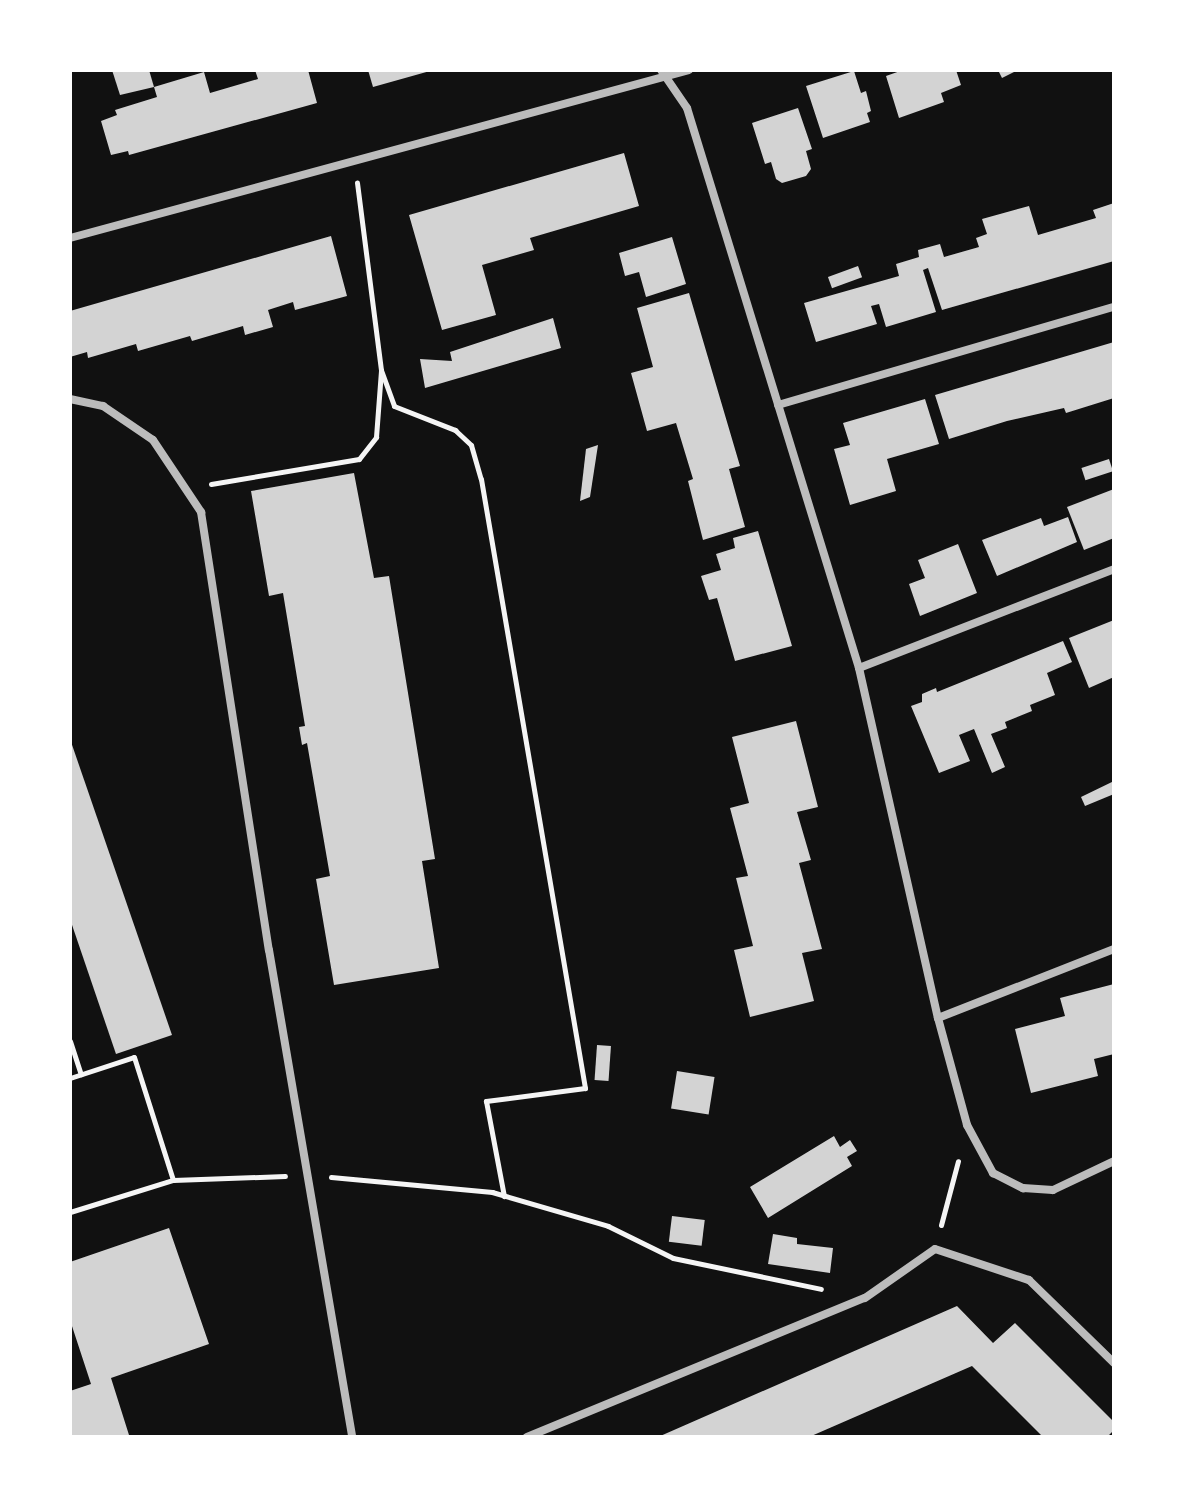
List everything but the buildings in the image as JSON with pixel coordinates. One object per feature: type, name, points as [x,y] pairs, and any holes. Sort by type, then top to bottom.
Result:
[{"type":"street","points":[[70,238],[664,74],[689,70]]},
{"type":"street","points":[[664,74],[687,108],[859,668],[938,1018],[967,1125],[993,1173],[1023,1188],[1053,1190],[1114,1161]]},
{"type":"street","points":[[778,405],[1114,307]]},
{"type":"street","points":[[70,399],[103,406],[153,440],[201,512],[269,950],[352,1437]]},
{"type":"street","points":[[859,668],[1114,569]]},
{"type":"street","points":[[938,1018],[1114,949]]},
{"type":"street","points":[[527,1437],[865,1298],[935,1249],[1029,1280],[1114,1363]]},
{"type":"path","points":[[185,489],[359,459],[376,437],[381,370],[354,162]]},
{"type":"path","points":[[381,370],[394,406],[455,430],[471,445],[481,479],[585,1088],[486,1101],[504,1196]]},
{"type":"path","points":[[70,1041],[81,1074]]},
{"type":"path","points":[[70,1078],[134,1057],[173,1180]]},
{"type":"path","points":[[935,1249],[967,1125]]},
{"type":"path","points":[[70,1212],[173,1180],[309,1175],[504,1196],[608,1226],[673,1258],[865,1298]]}]
